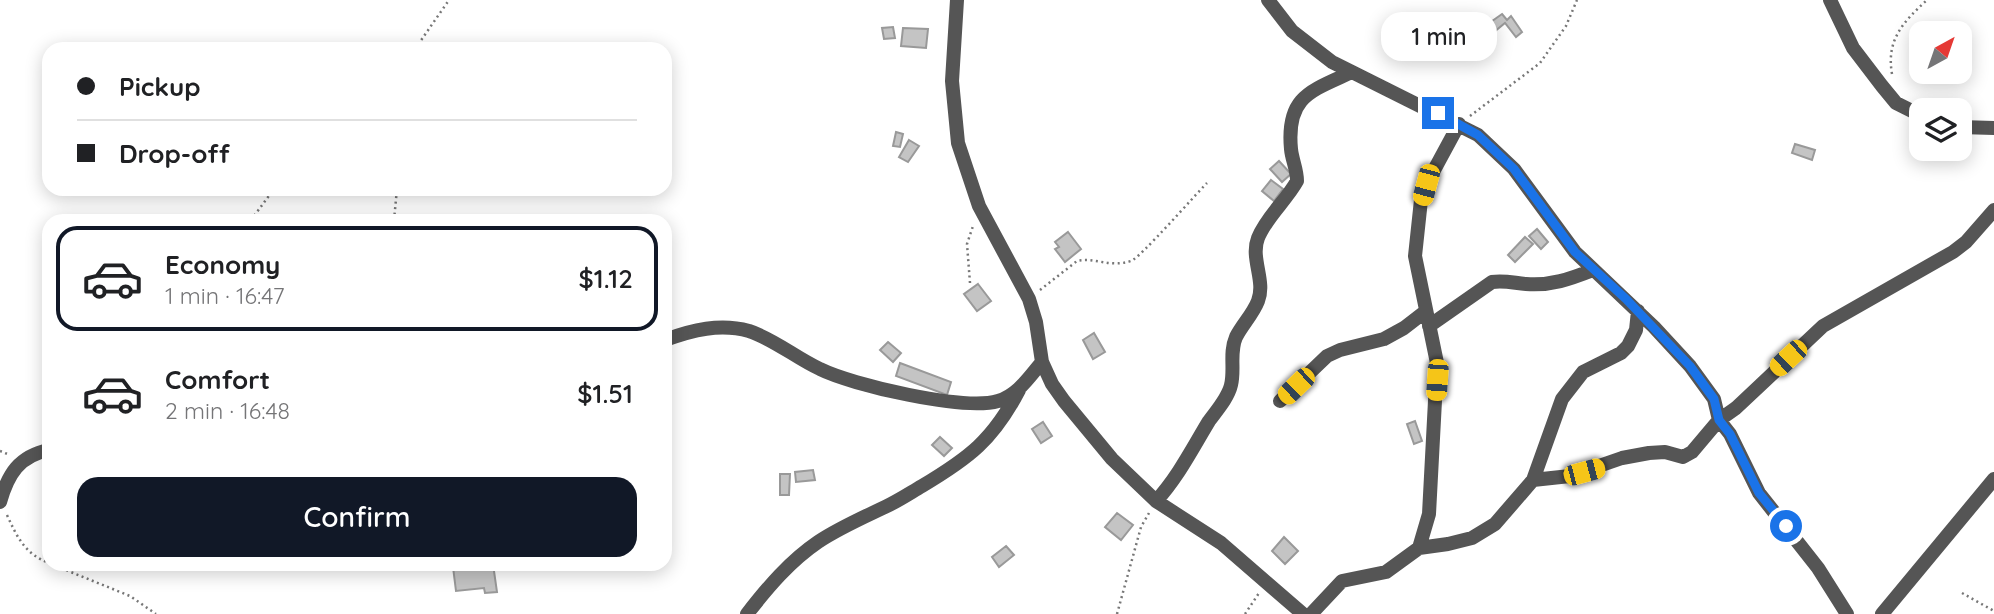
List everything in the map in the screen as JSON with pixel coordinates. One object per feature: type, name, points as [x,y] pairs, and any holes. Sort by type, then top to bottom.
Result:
[{"type":"street","points":[[957,0],[952,81],[958,143],[979,206],[1029,299],[1036,322],[1042,362],[1064,401],[1112,459],[1156,501],[1221,542],[1303,614]]},
{"type":"street","points":[[1268,0],[1292,31],[1310,47],[1332,62],[1478,135],[1514,169],[1575,252],[1638,311],[1690,366],[1714,399],[1719,420],[1730,434],[1759,493],[1818,568],[1847,614]]},
{"type":"street","points":[[1830,0],[1853,48],[1896,103],[1909,110]]},
{"type":"street","points":[[1156,501],[1188,459],[1228,392],[1233,374],[1232,349],[1236,337],[1259,300],[1255,250],[1258,238],[1266,222],[1281,206],[1297,181],[1290,135],[1294,110],[1304,97],[1352,72]]},
{"type":"street","points":[[1419,548],[1429,514],[1437,363],[1415,256],[1422,200],[1429,178],[1459,124]]},
{"type":"street","points":[[1972,127],[1994,128]]},
{"type":"street","points":[[1533,480],[1570,476],[1622,458],[1649,453],[1665,452],[1683,457],[1692,453],[1719,420],[1736,408],[1823,326],[1953,252],[1966,242],[1994,210]]},
{"type":"street","points":[[1280,401],[1327,356],[1384,339],[1492,282],[1502,280],[1548,285],[1593,270]]},
{"type":"street","points":[[1311,614],[1342,581],[1386,572],[1419,548],[1448,544],[1486,531],[1495,524],[1533,480],[1562,399],[1583,372],[1628,346],[1636,330],[1638,311]]},
{"type":"street","points":[[672,338],[695,330],[726,328],[750,332],[822,370],[922,397],[998,401],[1019,389]]},
{"type":"street","points":[[749,613],[778,575],[817,543],[921,487],[954,467],[981,446],[1002,421],[1019,389],[1042,362]]},
{"type":"street","points":[[2,507],[11,472],[22,460],[42,453]]},
{"type":"street","points":[[1882,614],[1994,479]]},
{"type":"path","points":[[420,42],[449,0]]},
{"type":"path","points":[[1459,124],[1540,63],[1566,26],[1577,0]]},
{"type":"path","points":[[1892,77],[1889,58],[1893,41],[1911,15],[1927,0]]},
{"type":"path","points":[[1029,299],[1077,261],[1113,265],[1134,260],[1207,183]]},
{"type":"path","points":[[255,214],[269,196]]},
{"type":"path","points":[[395,214],[396,196]]},
{"type":"path","points":[[970,283],[967,244],[979,206]]},
{"type":"path","points":[[1116,614],[1141,527],[1156,501]]},
{"type":"path","points":[[2,507],[20,543],[35,558],[42,560]]},
{"type":"path","points":[[69,571],[130,596],[156,614]]},
{"type":"path","points":[[1245,614],[1266,581]]},
{"type":"path","points":[[1962,593],[1994,611]]},
{"type":"building","points":[[1502,14],[1507,20],[1511,16],[1522,32],[1516,37],[1505,23],[1494,32],[1488,24]]},
{"type":"building","points":[[893,27],[895,38],[884,39],[882,28]]},
{"type":"building","points":[[903,28],[928,29],[926,48],[901,46]]},
{"type":"building","points":[[896,132],[903,134],[900,147],[893,146]]},
{"type":"building","points":[[909,140],[919,146],[908,162],[899,157]]},
{"type":"building","points":[[1795,144],[1815,150],[1812,160],[1792,153]]},
{"type":"building","points":[[1279,161],[1291,174],[1282,182],[1270,169]]},
{"type":"building","points":[[1271,180],[1283,189],[1274,201],[1262,191]]},
{"type":"building","points":[[1537,229],[1548,242],[1541,249],[1529,236]]},
{"type":"building","points":[[1068,232],[1081,249],[1065,262],[1055,249],[1059,247],[1055,242]]},
{"type":"building","points":[[1525,237],[1533,244],[1515,262],[1508,255]]},
{"type":"building","points":[[978,284],[991,301],[977,311],[964,294]]},
{"type":"building","points":[[1094,333],[1105,352],[1093,359],[1083,340]]},
{"type":"building","points":[[888,342],[901,353],[893,362],[880,350]]},
{"type":"building","points":[[900,363],[951,382],[947,395],[896,376]]},
{"type":"building","points":[[1415,421],[1422,441],[1414,444],[1407,424]]},
{"type":"building","points":[[1043,422],[1052,436],[1041,443],[1032,429]]},
{"type":"building","points":[[940,437],[952,448],[944,456],[932,445]]},
{"type":"building","points":[[813,470],[815,480],[796,482],[795,472]]},
{"type":"building","points":[[780,474],[790,474],[789,495],[780,495]]},
{"type":"building","points":[[1117,513],[1133,525],[1121,540],[1105,527]]},
{"type":"building","points":[[1284,537],[1298,551],[1285,564],[1272,551]]},
{"type":"building","points":[[1006,546],[1014,555],[999,567],[992,557]]},
{"type":"building","points":[[454,571],[494,571],[497,592],[485,593],[484,588],[456,591]]},
{"type":"route","points":[[1438,113],[1478,135],[1514,169],[1575,252],[1611,284],[1690,366],[1714,399],[1719,420],[1730,434],[1759,493],[1786,526]]}]
